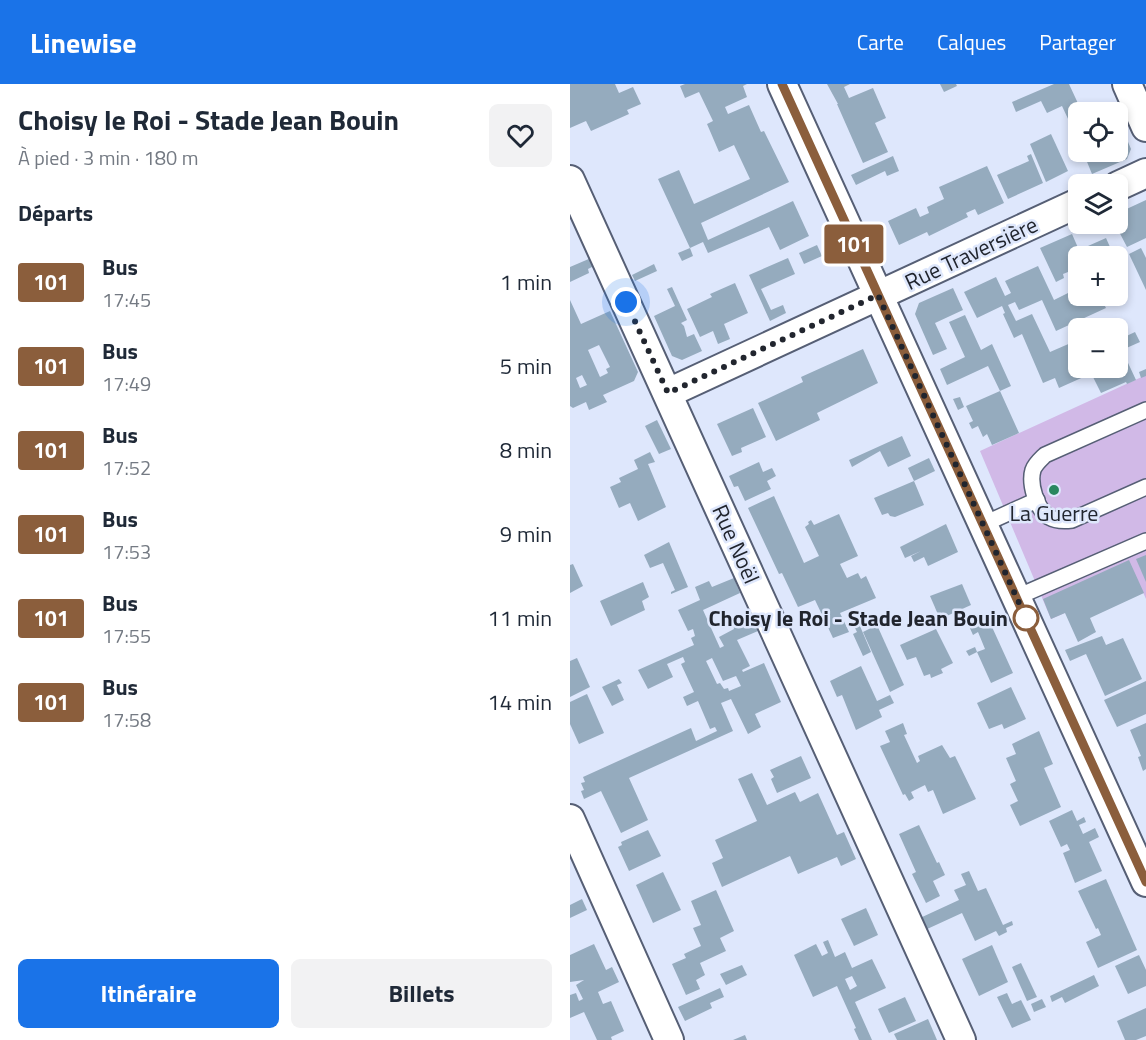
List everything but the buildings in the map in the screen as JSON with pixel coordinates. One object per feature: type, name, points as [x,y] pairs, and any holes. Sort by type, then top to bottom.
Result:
[{"type":"street","points":[[782,84],[1146,882]]},
{"type":"street","points":[[1127,84],[1146,127]]},
{"type":"street","points":[[1128,181],[1146,173]]},
{"type":"street","name":"Rue Noël","points":[[570,180],[961,1040]]},
{"type":"street","name":"Rue Traversière","points":[[668,393],[1068,209]]},
{"type":"street","points":[[570,819],[669,1040]]},
{"type":"lane","points":[[1146,410],[1045,455],[1034,467],[1031,485],[1037,500],[1048,516],[1064,521],[1072,520],[1146,487]]},
{"type":"lane","points":[[984,524],[1037,500]]},
{"type":"lane","points":[[1017,597],[1146,541]]},
{"type":"shaded area","points":[[1146,375],[1146,599],[1138,581],[1051,619],[980,451]]},
{"type":"bus line","name":"101","points":[[782,84],[1146,882]]},
{"type":"place","name":"La Guerre","points":[[1054,490]]},
{"type":"place","name":"Choisy le Roi - Stade Jean Bouin","points":[[1026,618]]},
{"type":"route","points":[[626,302],[668,393],[878,295],[1026,618]]}]
